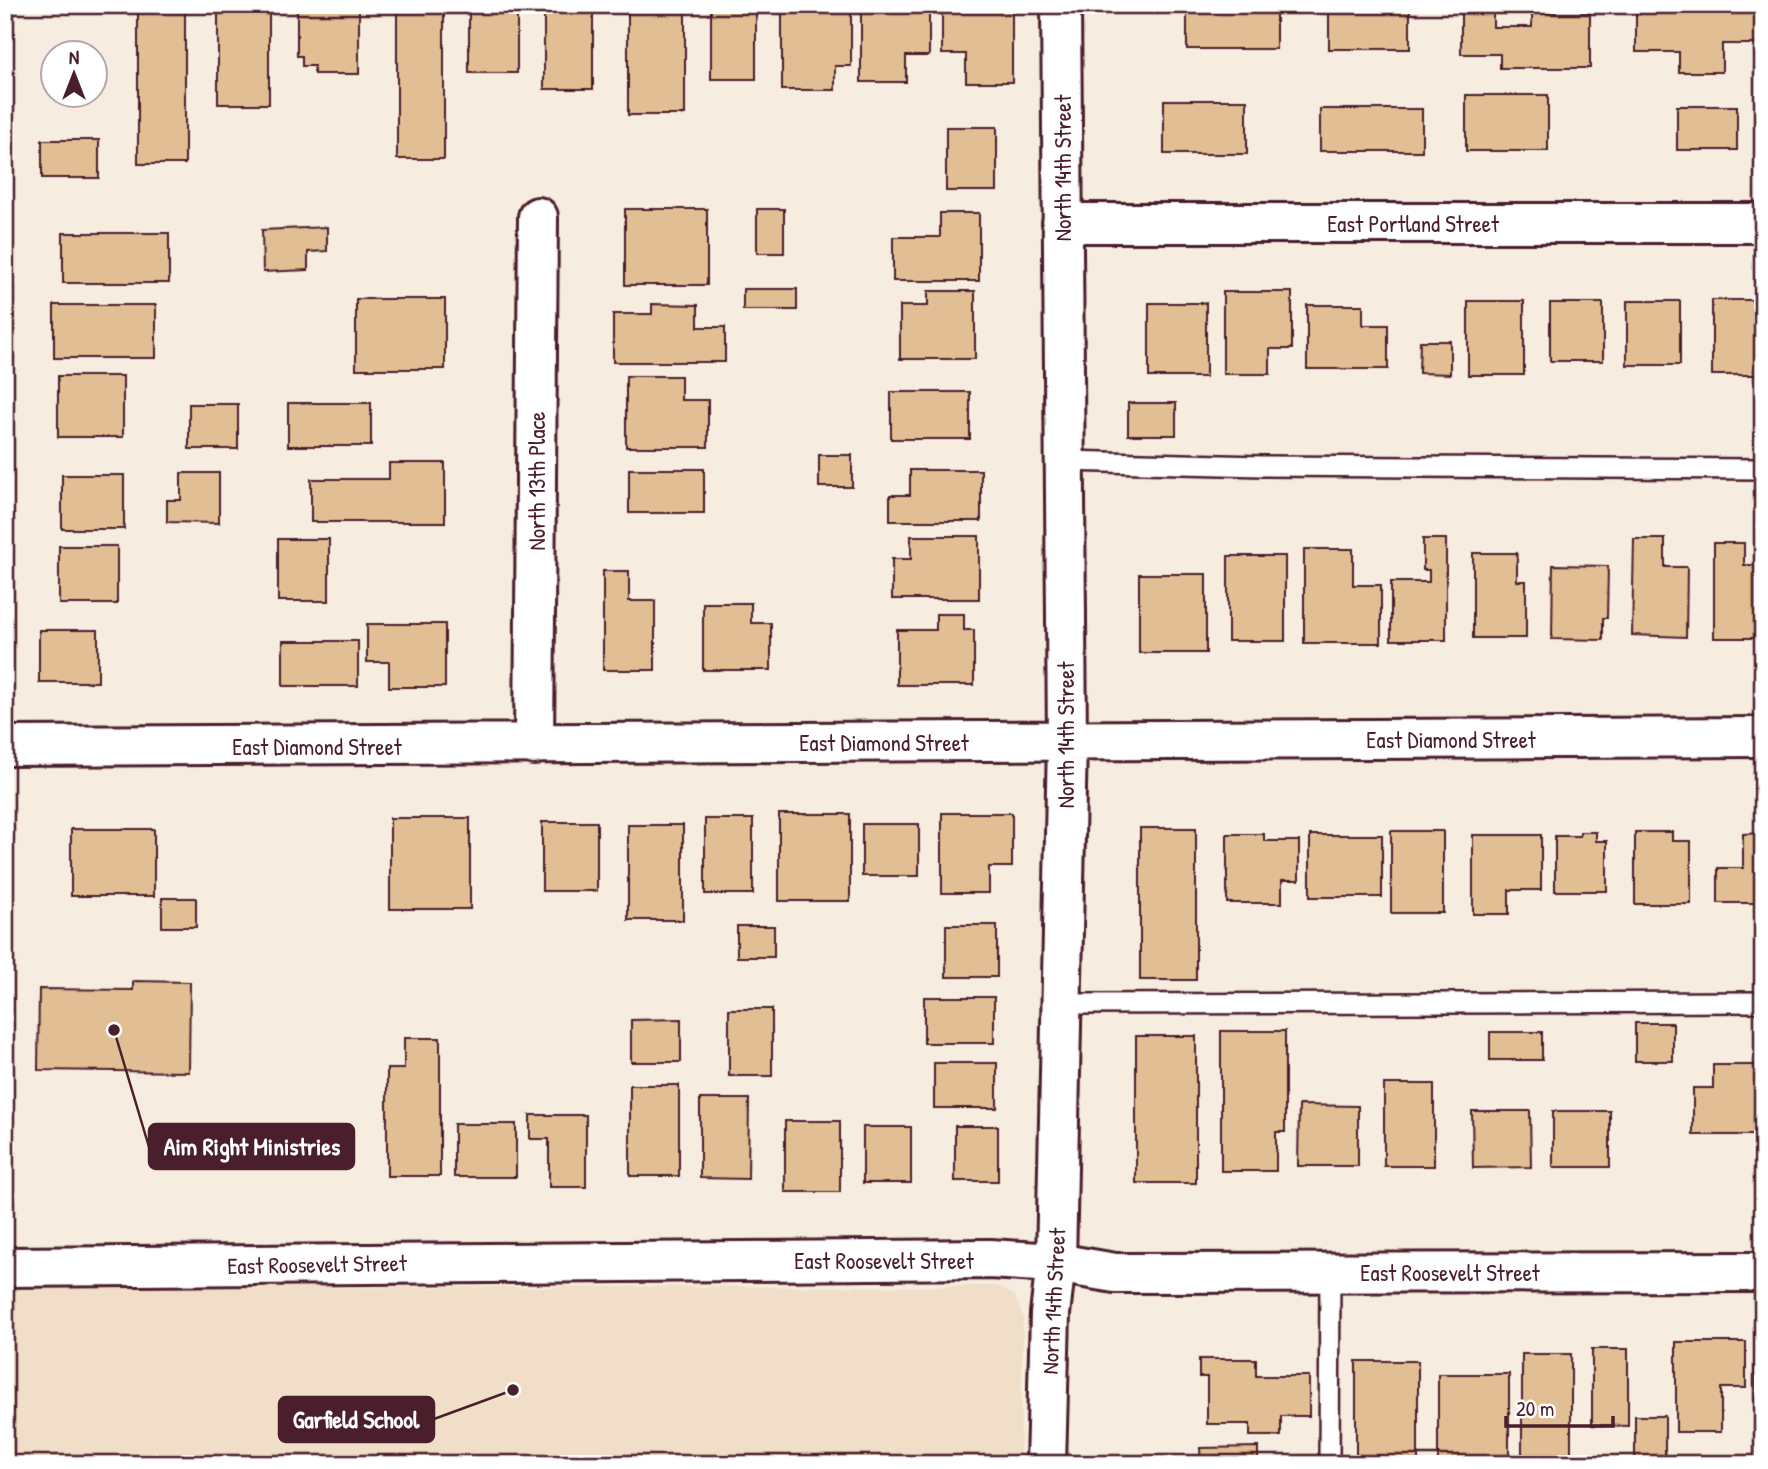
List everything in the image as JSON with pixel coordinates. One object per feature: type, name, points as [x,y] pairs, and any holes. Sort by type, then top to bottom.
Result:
[{"type":"street","name":"North 14th Street","points":[[1046,1464],[1050,1314],[1056,1263],[1067,741],[1061,5]]},
{"type":"street","name":"North 13th Place","points":[[534,745],[538,217]]},
{"type":"street","name":"East Portland Street","points":[[1062,223],[1763,223]]},
{"type":"street","name":"East Diamond Street","points":[[5,746],[1763,737]]},
{"type":"street","name":"East Roosevelt Street","points":[[5,1267],[963,1259],[1056,1263],[1115,1273],[1763,1272]]},
{"type":"lane","points":[[1064,461],[1276,466],[1763,469]]},
{"type":"lane","points":[[1061,1004],[1763,1002]]},
{"type":"lane","points":[[1329,1464],[1330,1273]]},
{"type":"shaded area","points":[[998,1286],[1015,1296],[1023,1317],[1020,1464],[5,1464],[5,1288]]},
{"type":"building","points":[[138,5],[185,5],[185,164],[138,164]]},
{"type":"building","points":[[218,5],[269,5],[269,104],[218,104]]},
{"type":"building","points":[[297,5],[359,5],[359,74],[314,74],[314,66],[302,66],[302,56],[297,56]]},
{"type":"building","points":[[397,5],[444,5],[444,159],[397,159]]},
{"type":"building","points":[[469,5],[517,5],[517,73],[469,73]]},
{"type":"building","points":[[544,5],[593,5],[593,89],[544,89]]},
{"type":"building","points":[[628,5],[685,5],[685,115],[628,115]]},
{"type":"building","points":[[711,5],[756,5],[756,79],[711,79]]},
{"type":"building","points":[[861,5],[929,5],[929,56],[906,56],[906,82],[861,82]]},
{"type":"building","points":[[942,5],[1012,5],[1012,82],[966,82],[966,54],[942,54]]},
{"type":"building","points":[[1187,5],[1276,5],[1276,49],[1187,49]]},
{"type":"building","points":[[1636,5],[1763,5],[1763,44],[1722,44],[1722,72],[1679,72],[1679,52],[1636,52]]},
{"type":"building","points":[[1329,6],[1410,6],[1410,49],[1329,49]]},
{"type":"building","points":[[782,11],[851,11],[851,66],[835,66],[835,90],[782,90]]},
{"type":"building","points":[[1461,13],[1493,13],[1493,27],[1532,27],[1532,13],[1590,13],[1590,68],[1500,68],[1500,54],[1461,54]]},
{"type":"building","points":[[1466,95],[1548,95],[1548,151],[1466,151]]},
{"type":"building","points":[[1164,100],[1247,100],[1247,154],[1164,154]]},
{"type":"building","points":[[1677,106],[1737,106],[1737,150],[1677,150]]},
{"type":"building","points":[[1320,109],[1422,109],[1422,151],[1320,151]]},
{"type":"building","points":[[946,127],[997,127],[997,191],[946,191]]},
{"type":"building","points":[[42,140],[99,140],[99,178],[42,178]]},
{"type":"building","points":[[625,209],[707,209],[707,285],[625,285]]},
{"type":"building","points":[[757,209],[784,209],[784,253],[757,253]]},
{"type":"building","points":[[940,213],[979,213],[979,281],[893,281],[893,237],[940,237]]},
{"type":"building","points":[[327,227],[327,251],[308,252],[308,270],[263,272],[262,230]]},
{"type":"building","points":[[63,233],[169,233],[169,283],[63,283]]},
{"type":"building","points":[[743,289],[797,289],[797,310],[743,310]]},
{"type":"building","points":[[928,291],[975,291],[975,359],[900,359],[900,306],[928,306]]},
{"type":"building","points":[[1223,292],[1292,292],[1292,349],[1270,349],[1270,374],[1223,374]]},
{"type":"building","points":[[356,299],[445,299],[445,369],[356,369]]},
{"type":"building","points":[[1712,300],[1763,300],[1763,352],[1757,352],[1757,375],[1712,375]]},
{"type":"building","points":[[1468,301],[1524,301],[1524,375],[1468,375]]},
{"type":"building","points":[[1627,301],[1680,301],[1680,365],[1627,365]]},
{"type":"building","points":[[1149,303],[1206,303],[1206,377],[1149,377]]},
{"type":"building","points":[[1550,303],[1603,303],[1603,361],[1550,361]]},
{"type":"building","points":[[652,304],[698,305],[698,327],[725,327],[725,362],[613,362],[613,314],[652,314]]},
{"type":"building","points":[[54,305],[156,305],[156,358],[54,358]]},
{"type":"building","points":[[1307,305],[1363,305],[1363,325],[1388,325],[1388,369],[1307,369]]},
{"type":"building","points":[[1420,341],[1450,341],[1450,374],[1419,373]]},
{"type":"building","points":[[58,376],[123,376],[123,437],[58,437]]},
{"type":"building","points":[[626,376],[681,376],[681,400],[708,400],[708,447],[626,447]]},
{"type":"building","points":[[891,392],[970,392],[970,439],[891,439]]},
{"type":"building","points":[[288,403],[371,403],[371,446],[288,446]]},
{"type":"building","points":[[1128,403],[1176,403],[1176,435],[1128,435]]},
{"type":"building","points":[[189,404],[238,404],[238,449],[189,449]]},
{"type":"building","points":[[819,455],[852,455],[852,487],[819,487]]},
{"type":"building","points":[[389,463],[445,463],[445,522],[311,522],[311,479],[389,479]]},
{"type":"building","points":[[629,469],[704,469],[704,513],[629,513]]},
{"type":"building","points":[[910,470],[981,470],[981,521],[890,521],[890,495],[910,495]]},
{"type":"building","points":[[181,473],[219,473],[219,523],[167,522],[167,500],[181,500]]},
{"type":"building","points":[[62,475],[124,475],[124,529],[62,529]]},
{"type":"building","points":[[911,536],[979,536],[979,599],[892,599],[892,559],[911,559]]},
{"type":"building","points":[[278,539],[329,539],[329,601],[278,601]]},
{"type":"building","points":[[1423,539],[1446,539],[1446,640],[1391,640],[1391,582],[1429,582],[1429,570],[1423,570]]},
{"type":"building","points":[[1634,539],[1665,539],[1665,567],[1687,567],[1686,637],[1632,635]]},
{"type":"building","points":[[1714,543],[1744,543],[1744,565],[1763,565],[1763,638],[1714,638]]},
{"type":"building","points":[[59,546],[117,546],[117,604],[59,604]]},
{"type":"building","points":[[1304,549],[1353,549],[1353,585],[1381,585],[1381,643],[1304,643]]},
{"type":"building","points":[[1473,553],[1517,553],[1517,581],[1526,581],[1526,638],[1473,638]]},
{"type":"building","points":[[1228,556],[1285,556],[1285,641],[1228,641]]},
{"type":"building","points":[[1553,565],[1608,566],[1607,618],[1603,618],[1603,640],[1552,639]]},
{"type":"building","points":[[603,571],[629,571],[629,601],[655,601],[655,670],[603,670]]},
{"type":"building","points":[[1139,574],[1206,574],[1206,653],[1139,653]]},
{"type":"building","points":[[703,603],[751,603],[751,623],[771,623],[771,670],[703,670]]},
{"type":"building","points":[[936,614],[964,614],[964,630],[974,630],[974,685],[897,685],[897,630],[936,630]]},
{"type":"building","points":[[367,624],[445,624],[445,687],[389,687],[389,662],[367,662]]},
{"type":"building","points":[[39,630],[98,630],[98,682],[39,682]]},
{"type":"building","points":[[283,641],[358,641],[358,686],[283,686]]},
{"type":"building","points":[[942,813],[1012,813],[1012,867],[989,867],[989,893],[942,893]]},
{"type":"building","points":[[779,814],[850,814],[850,901],[779,901]]},
{"type":"building","points":[[390,818],[470,818],[470,909],[390,909]]},
{"type":"building","points":[[705,819],[753,819],[753,894],[705,894]]},
{"type":"building","points":[[542,822],[597,822],[597,891],[542,891]]},
{"type":"building","points":[[862,824],[919,824],[919,876],[862,876]]},
{"type":"building","points":[[628,825],[683,825],[683,920],[628,920]]},
{"type":"building","points":[[1140,828],[1196,828],[1196,980],[1140,980]]},
{"type":"building","points":[[71,829],[154,829],[154,896],[71,896]]},
{"type":"building","points":[[1391,831],[1443,831],[1443,913],[1391,913]]},
{"type":"building","points":[[1580,832],[1596,832],[1596,841],[1607,841],[1607,891],[1555,891],[1555,836],[1580,836]]},
{"type":"building","points":[[1635,832],[1672,832],[1672,841],[1691,841],[1691,904],[1635,904]]},
{"type":"building","points":[[1763,833],[1763,903],[1718,903],[1718,868],[1743,868],[1743,834]]},
{"type":"building","points":[[1227,834],[1264,834],[1264,841],[1299,841],[1299,880],[1282,880],[1282,903],[1227,903]]},
{"type":"building","points":[[1310,835],[1382,835],[1382,897],[1310,897]]},
{"type":"building","points":[[1473,835],[1541,835],[1541,890],[1509,890],[1509,914],[1473,914]]},
{"type":"building","points":[[162,898],[196,898],[196,927],[162,927]]},
{"type":"building","points":[[946,925],[997,925],[997,977],[946,977]]},
{"type":"building","points":[[737,926],[774,926],[774,957],[737,957]]},
{"type":"building","points":[[133,981],[190,982],[189,1072],[38,1070],[39,989],[133,990]]},
{"type":"building","points":[[924,997],[994,997],[994,1043],[924,1043]]},
{"type":"building","points":[[729,1009],[772,1009],[772,1076],[729,1076]]},
{"type":"building","points":[[681,1019],[681,1062],[631,1062],[631,1020]]},
{"type":"building","points":[[1635,1023],[1673,1023],[1673,1061],[1635,1061]]},
{"type":"building","points":[[1221,1031],[1285,1031],[1285,1132],[1276,1132],[1276,1171],[1221,1171]]},
{"type":"building","points":[[1490,1032],[1542,1032],[1542,1060],[1490,1060]]},
{"type":"building","points":[[1136,1036],[1196,1036],[1196,1183],[1136,1183]]},
{"type":"building","points":[[404,1038],[440,1038],[440,1176],[387,1176],[387,1069],[404,1069]]},
{"type":"building","points":[[934,1063],[997,1063],[997,1108],[934,1108]]},
{"type":"building","points":[[1713,1065],[1763,1065],[1763,1135],[1693,1135],[1693,1088],[1713,1088]]},
{"type":"building","points":[[1384,1084],[1434,1084],[1434,1166],[1384,1166]]},
{"type":"building","points":[[630,1085],[679,1085],[679,1176],[630,1176]]},
{"type":"building","points":[[700,1099],[749,1099],[748,1179],[700,1178]]},
{"type":"building","points":[[1299,1105],[1358,1106],[1358,1166],[1298,1166]]},
{"type":"building","points":[[1472,1111],[1530,1111],[1531,1167],[1473,1168]]},
{"type":"building","points":[[1553,1111],[1610,1111],[1610,1167],[1553,1167]]},
{"type":"building","points":[[530,1115],[586,1115],[586,1187],[549,1187],[549,1139],[530,1139]]},
{"type":"building","points":[[785,1121],[840,1121],[840,1192],[785,1192]]},
{"type":"building","points":[[454,1124],[516,1124],[516,1177],[454,1177]]},
{"type":"building","points":[[955,1126],[998,1126],[998,1181],[955,1181]]},
{"type":"building","points":[[863,1127],[911,1127],[911,1183],[863,1183]]},
{"type":"building","points":[[1676,1342],[1746,1342],[1746,1388],[1721,1388],[1721,1432],[1676,1432]]},
{"type":"building","points":[[1592,1349],[1628,1349],[1628,1426],[1592,1425]]},
{"type":"building","points":[[1522,1354],[1571,1354],[1571,1464],[1522,1464]]},
{"type":"building","points":[[1755,1357],[1763,1357],[1763,1464],[1757,1464]]},
{"type":"building","points":[[1199,1359],[1256,1359],[1256,1376],[1309,1376],[1309,1416],[1281,1416],[1281,1436],[1250,1436],[1250,1424],[1207,1424],[1207,1377],[1199,1377]]},
{"type":"building","points":[[1356,1361],[1418,1361],[1418,1464],[1356,1464]]},
{"type":"building","points":[[1438,1374],[1509,1374],[1509,1464],[1438,1464]]},
{"type":"building","points":[[1635,1416],[1665,1416],[1665,1464],[1635,1464]]},
{"type":"building","points":[[1258,1447],[1258,1464],[1201,1464],[1200,1448]]},
{"type":"place","name":"Aim Right Ministries","points":[[114,1030]]},
{"type":"place","name":"Garfield School","points":[[513,1390]]}]
